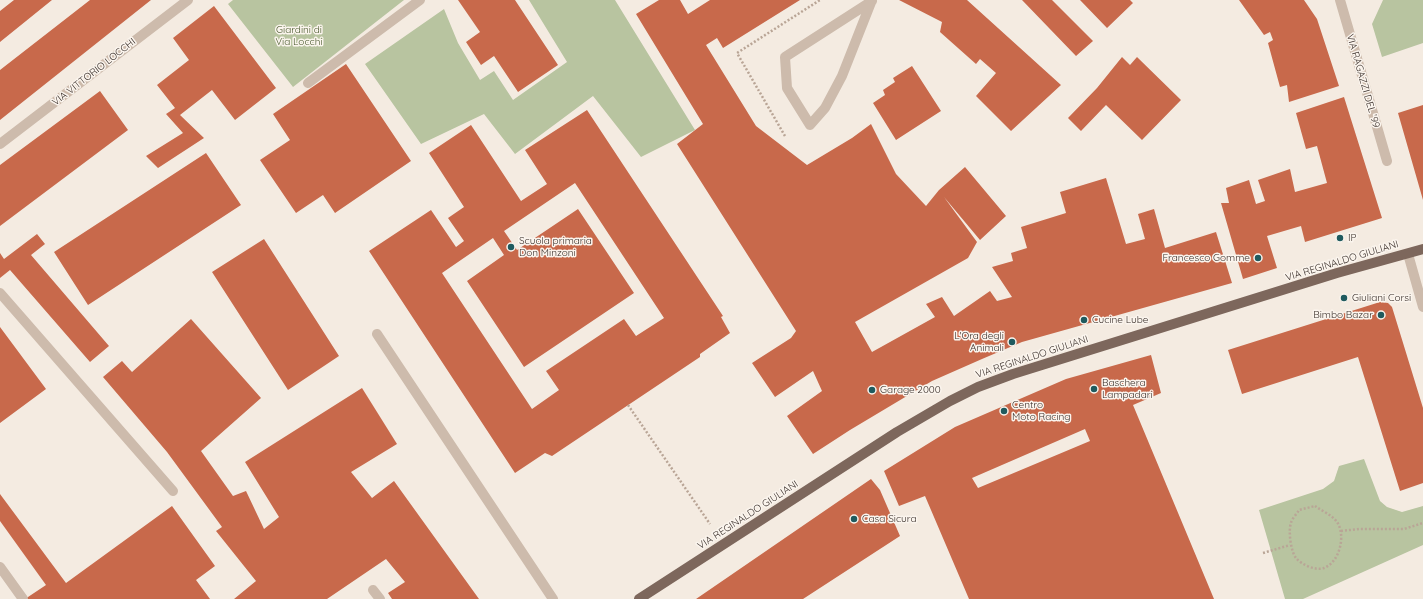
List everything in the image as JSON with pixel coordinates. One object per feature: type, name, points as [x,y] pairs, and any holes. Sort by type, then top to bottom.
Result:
[{"type":"main road","name":"VIA REGINALDO GIULIANI","points":[[639,599],[898,432],[950,401],[978,387],[1013,374],[1337,273],[1423,249]]},
{"type":"street","name":"VIA VITTORIO LOCCHI","points":[[0,144],[188,0]]},
{"type":"street","points":[[308,83],[420,0]]},
{"type":"street","points":[[872,0],[842,76],[825,108],[810,124],[787,88],[785,57],[872,0]]},
{"type":"street","name":"VIA RAGAZZI DEL '99","points":[[1340,0],[1387,161]]},
{"type":"street","name":"VIA REGINALDO GIULIANI","points":[[1408,254],[1423,307]]},
{"type":"street","points":[[0,293],[173,491]]},
{"type":"street","points":[[378,334],[553,599]]},
{"type":"street","points":[[0,567],[24,599]]},
{"type":"street","points":[[373,590],[380,599]]},
{"type":"path","points":[[628,405],[710,524]]},
{"type":"path","points":[[1315,506],[1329,514],[1337,522],[1341,530],[1341,545],[1336,557],[1333,562],[1324,568],[1314,568],[1304,564],[1296,558],[1290,545],[1290,523],[1300,510],[1315,506]]},
{"type":"path","points":[[1341,530],[1404,529],[1423,523]]},
{"type":"path","points":[[1263,553],[1290,545]]},
{"type":"green space","name":"Giardini di Via Locchi","points":[[233,0],[404,0],[293,87],[228,4]]},
{"type":"green space","points":[[529,0],[615,0],[695,130],[641,157],[593,96],[515,154],[484,114],[421,144],[365,64],[444,9],[458,43],[480,80],[494,71],[513,100],[567,62]]},
{"type":"green space","points":[[1383,0],[1423,0],[1423,43],[1382,57],[1372,24]]},
{"type":"green space","points":[[1364,459],[1380,501],[1387,507],[1402,512],[1423,506],[1423,545],[1303,599],[1285,599],[1259,510],[1323,489],[1334,481],[1339,466]]},
{"type":"building","points":[[14,0],[52,0],[0,42],[0,11]]},
{"type":"building","points":[[90,0],[151,0],[0,120],[0,70]]},
{"type":"building","points":[[458,0],[515,0],[558,65],[518,92],[494,56],[481,65],[466,42],[480,32]]},
{"type":"building","points":[[659,0],[680,0],[688,14],[710,0],[800,0],[723,48],[717,38],[706,45],[756,126],[807,165],[852,138],[871,124],[896,174],[926,206],[939,190],[965,167],[1006,216],[980,240],[944,197],[977,242],[968,258],[855,322],[872,352],[935,317],[926,304],[942,297],[954,316],[990,291],[997,301],[1012,297],[992,267],[1013,261],[1011,253],[1027,248],[1021,227],[1066,213],[1060,192],[1106,178],[1126,244],[1145,239],[1138,214],[1154,209],[1165,248],[1216,232],[1232,283],[1022,342],[932,381],[813,454],[787,416],[822,391],[813,371],[775,397],[752,363],[791,338],[796,331],[677,144],[703,124],[636,14]]},
{"type":"building","points":[[899,0],[967,0],[1061,85],[1011,131],[976,96],[996,73],[980,59],[976,64],[940,32],[942,22]]},
{"type":"building","points":[[1022,0],[1052,0],[1093,41],[1076,56]]},
{"type":"building","points":[[1080,0],[1130,0],[1133,3],[1107,28]]},
{"type":"building","points":[[1239,0],[1304,0],[1317,19],[1339,86],[1289,102],[1287,85],[1280,87],[1268,43],[1273,40],[1270,32],[1264,35]]},
{"type":"building","points":[[214,6],[276,88],[235,120],[212,90],[180,115],[204,138],[158,168],[146,156],[183,133],[166,114],[175,108],[157,85],[189,60],[173,38]]},
{"type":"building","points":[[1122,57],[1130,65],[1137,57],[1181,100],[1142,140],[1106,105],[1081,131],[1068,118],[1097,88]]},
{"type":"building","points":[[346,64],[411,161],[335,213],[323,195],[296,213],[260,160],[290,140],[273,114]]},
{"type":"building","points":[[912,66],[941,111],[896,140],[873,103],[885,95],[883,90],[895,82],[893,78]]},
{"type":"building","points":[[100,91],[128,130],[0,226],[0,165]]},
{"type":"building","points":[[1344,97],[1382,218],[1305,242],[1301,226],[1267,236],[1277,268],[1243,279],[1221,203],[1229,203],[1226,188],[1249,180],[1256,204],[1265,201],[1258,180],[1290,169],[1295,192],[1327,183],[1317,146],[1306,149],[1296,113]]},
{"type":"building","points":[[1423,105],[1423,200],[1398,113]]},
{"type":"building","points":[[587,110],[723,316],[721,317],[730,333],[700,354],[700,357],[552,456],[545,453],[515,473],[369,251],[431,210],[456,247],[464,241],[448,218],[464,207],[429,153],[471,125],[521,201],[547,184],[525,150]],"holes":[[[575,183],[664,318],[636,336],[624,319],[546,371],[559,390],[532,409],[442,273],[493,238],[504,255],[467,281],[524,367],[634,293],[578,209],[517,250],[504,231]]]},
{"type":"building","points":[[206,153],[241,205],[88,305],[54,252]]},
{"type":"building","points":[[37,234],[45,244],[31,255],[109,346],[90,362],[10,270],[0,278],[0,253],[4,259]]},
{"type":"building","points":[[264,239],[339,356],[288,390],[212,272]]},
{"type":"building","points":[[1380,302],[1388,303],[1392,307],[1423,408],[1423,483],[1400,491],[1358,357],[1242,394],[1228,350]]},
{"type":"building","points":[[191,319],[261,398],[201,451],[233,496],[246,491],[264,529],[279,517],[245,462],[362,388],[397,444],[351,472],[372,498],[394,481],[479,599],[392,599],[388,593],[405,582],[386,559],[327,599],[234,599],[256,581],[216,531],[222,527],[167,452],[103,377],[122,361],[132,372]]},
{"type":"building","points":[[0,327],[46,389],[0,423]]},
{"type":"building","points":[[1151,355],[1161,393],[1133,405],[1214,599],[969,599],[925,496],[899,506],[884,471],[955,427],[1066,379]],"holes":[[[1085,429],[1090,441],[978,488],[972,478]]]},
{"type":"building","points":[[871,479],[880,490],[900,536],[803,599],[696,599]]},
{"type":"building","points":[[0,494],[66,583],[172,506],[215,566],[196,580],[210,599],[25,599],[46,585],[0,521]]},
{"type":"place","name":"IP","points":[[1340,238]]},
{"type":"place","name":"Scuola primaria Don Minzoni","points":[[511,247]]},
{"type":"place","name":"Francesco Gomme","points":[[1258,258]]},
{"type":"place","name":"Giuliani Corsi","points":[[1344,298]]},
{"type":"place","name":"Bimbo Bazar","points":[[1381,315]]},
{"type":"place","name":"Cucine Lube","points":[[1084,320]]},
{"type":"place","name":"L'Ora degli Animali","points":[[1012,342]]},
{"type":"place","name":"Baschera Lampadari","points":[[1094,389]]},
{"type":"place","name":"Garage 2000","points":[[872,390]]},
{"type":"place","name":"Centro Moto Racing","points":[[1004,411]]},
{"type":"place","name":"Casa Sicura","points":[[854,519]]}]
